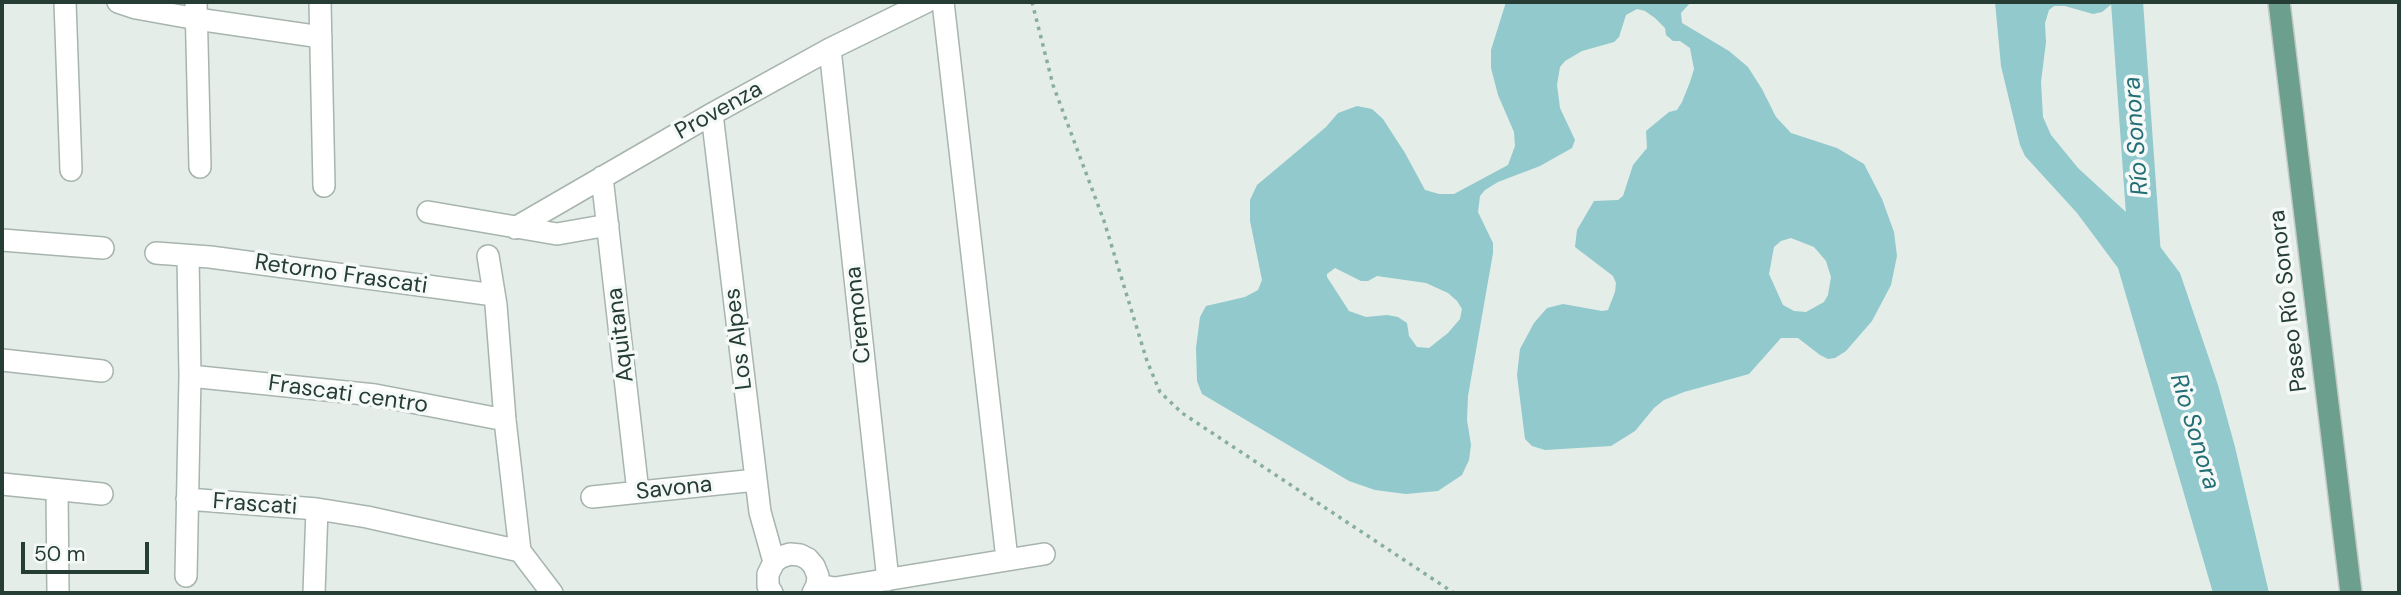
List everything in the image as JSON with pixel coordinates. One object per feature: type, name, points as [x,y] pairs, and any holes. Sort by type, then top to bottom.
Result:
[{"type":"main road","name":"Paseo Río Sonora","points":[[2279,2],[2351,593]]},
{"type":"street","points":[[65,2],[71,170]]},
{"type":"street","points":[[118,2],[136,8],[196,11],[321,37]]},
{"type":"street","points":[[320,2],[324,186]]},
{"type":"street","name":"Provenza","points":[[515,228],[830,49],[926,2]]},
{"type":"street","points":[[943,2],[1007,559]]},
{"type":"street","points":[[196,11],[200,167]]},
{"type":"street","name":"Cremona","points":[[830,49],[888,580]]},
{"type":"street","name":"Los Alpes","points":[[712,114],[756,480],[764,533],[774,562]]},
{"type":"street","name":"Aquitana","points":[[602,177],[638,492]]},
{"type":"street","points":[[428,212],[557,234],[608,225]]},
{"type":"street","points":[[2,240],[103,248]]},
{"type":"street","name":"Retorno Frascati","points":[[156,253],[494,295]]},
{"type":"street","name":"Frascati","points":[[188,256],[190,376],[187,499],[317,509],[380,519],[520,551]]},
{"type":"street","points":[[488,256],[520,551],[552,593]]},
{"type":"street","points":[[2,360],[102,371]]},
{"type":"street","name":"Frascati centro","points":[[190,376],[375,395],[505,420]]},
{"type":"street","name":"Savona","points":[[592,497],[756,480]]},
{"type":"street","points":[[2,484],[102,495]]},
{"type":"street","points":[[57,490],[58,593]]},
{"type":"street","points":[[186,576],[187,499]]},
{"type":"street","points":[[314,593],[317,509]]},
{"type":"street","points":[[767,591],[768,574],[774,562],[790,554],[808,559],[814,566],[818,576],[815,589],[888,580],[1044,554]]},
{"type":"path","points":[[1032,2],[1053,85],[1104,221],[1147,361],[1160,392],[1182,413],[1454,593]]},
{"type":"water","points":[[1506,2],[1691,2],[1681,13],[1682,23],[1729,51],[1748,67],[1776,117],[1791,133],[1837,148],[1864,164],[1882,199],[1894,232],[1897,256],[1891,285],[1872,321],[1846,351],[1835,358],[1828,359],[1820,355],[1798,338],[1781,338],[1749,374],[1664,400],[1635,431],[1611,446],[1545,450],[1532,446],[1525,439],[1517,375],[1520,349],[1534,323],[1547,308],[1563,304],[1608,310],[1616,283],[1613,276],[1575,247],[1577,230],[1594,201],[1618,200],[1623,196],[1633,165],[1647,148],[1646,131],[1669,112],[1677,110],[1694,69],[1690,48],[1680,41],[1673,41],[1655,18],[1637,9],[1626,15],[1619,37],[1614,42],[1582,51],[1560,67],[1557,85],[1560,108],[1575,140],[1572,148],[1540,166],[1498,182],[1480,196],[1478,212],[1493,243],[1493,253],[1468,396],[1467,420],[1471,445],[1469,460],[1462,475],[1438,491],[1406,494],[1375,490],[1349,481],[1202,394],[1197,381],[1196,348],[1200,317],[1206,306],[1245,297],[1258,290],[1262,280],[1250,221],[1250,200],[1257,185],[1326,127],[1338,113],[1357,106],[1372,109],[1383,119],[1425,190],[1454,194],[1508,165],[1515,146],[1514,132],[1498,95],[1491,68],[1491,50]],"holes":[[[1791,238],[1814,247],[1826,261],[1831,277],[1824,302],[1806,312],[1794,311],[1783,305],[1769,274],[1774,247]],[[1335,268],[1361,281],[1377,276],[1426,283],[1448,293],[1457,301],[1462,309],[1460,319],[1429,348],[1417,347],[1409,336],[1407,323],[1398,317],[1366,317],[1349,311],[1327,277]]]},
{"type":"water","name":"Rio Sonora","points":[[1995,2],[2114,2],[2102,12],[2093,14],[2065,6],[2054,6],[2049,10],[2045,23],[2046,42],[2041,82],[2043,117],[2051,135],[2078,168],[2152,236],[2180,273],[2218,385],[2269,593],[2213,593],[2118,268],[2077,213],[2025,156],[2020,145],[2001,66]]},
{"type":"waterway","name":"Río Sonora","points":[[2127,2],[2146,270]]}]
